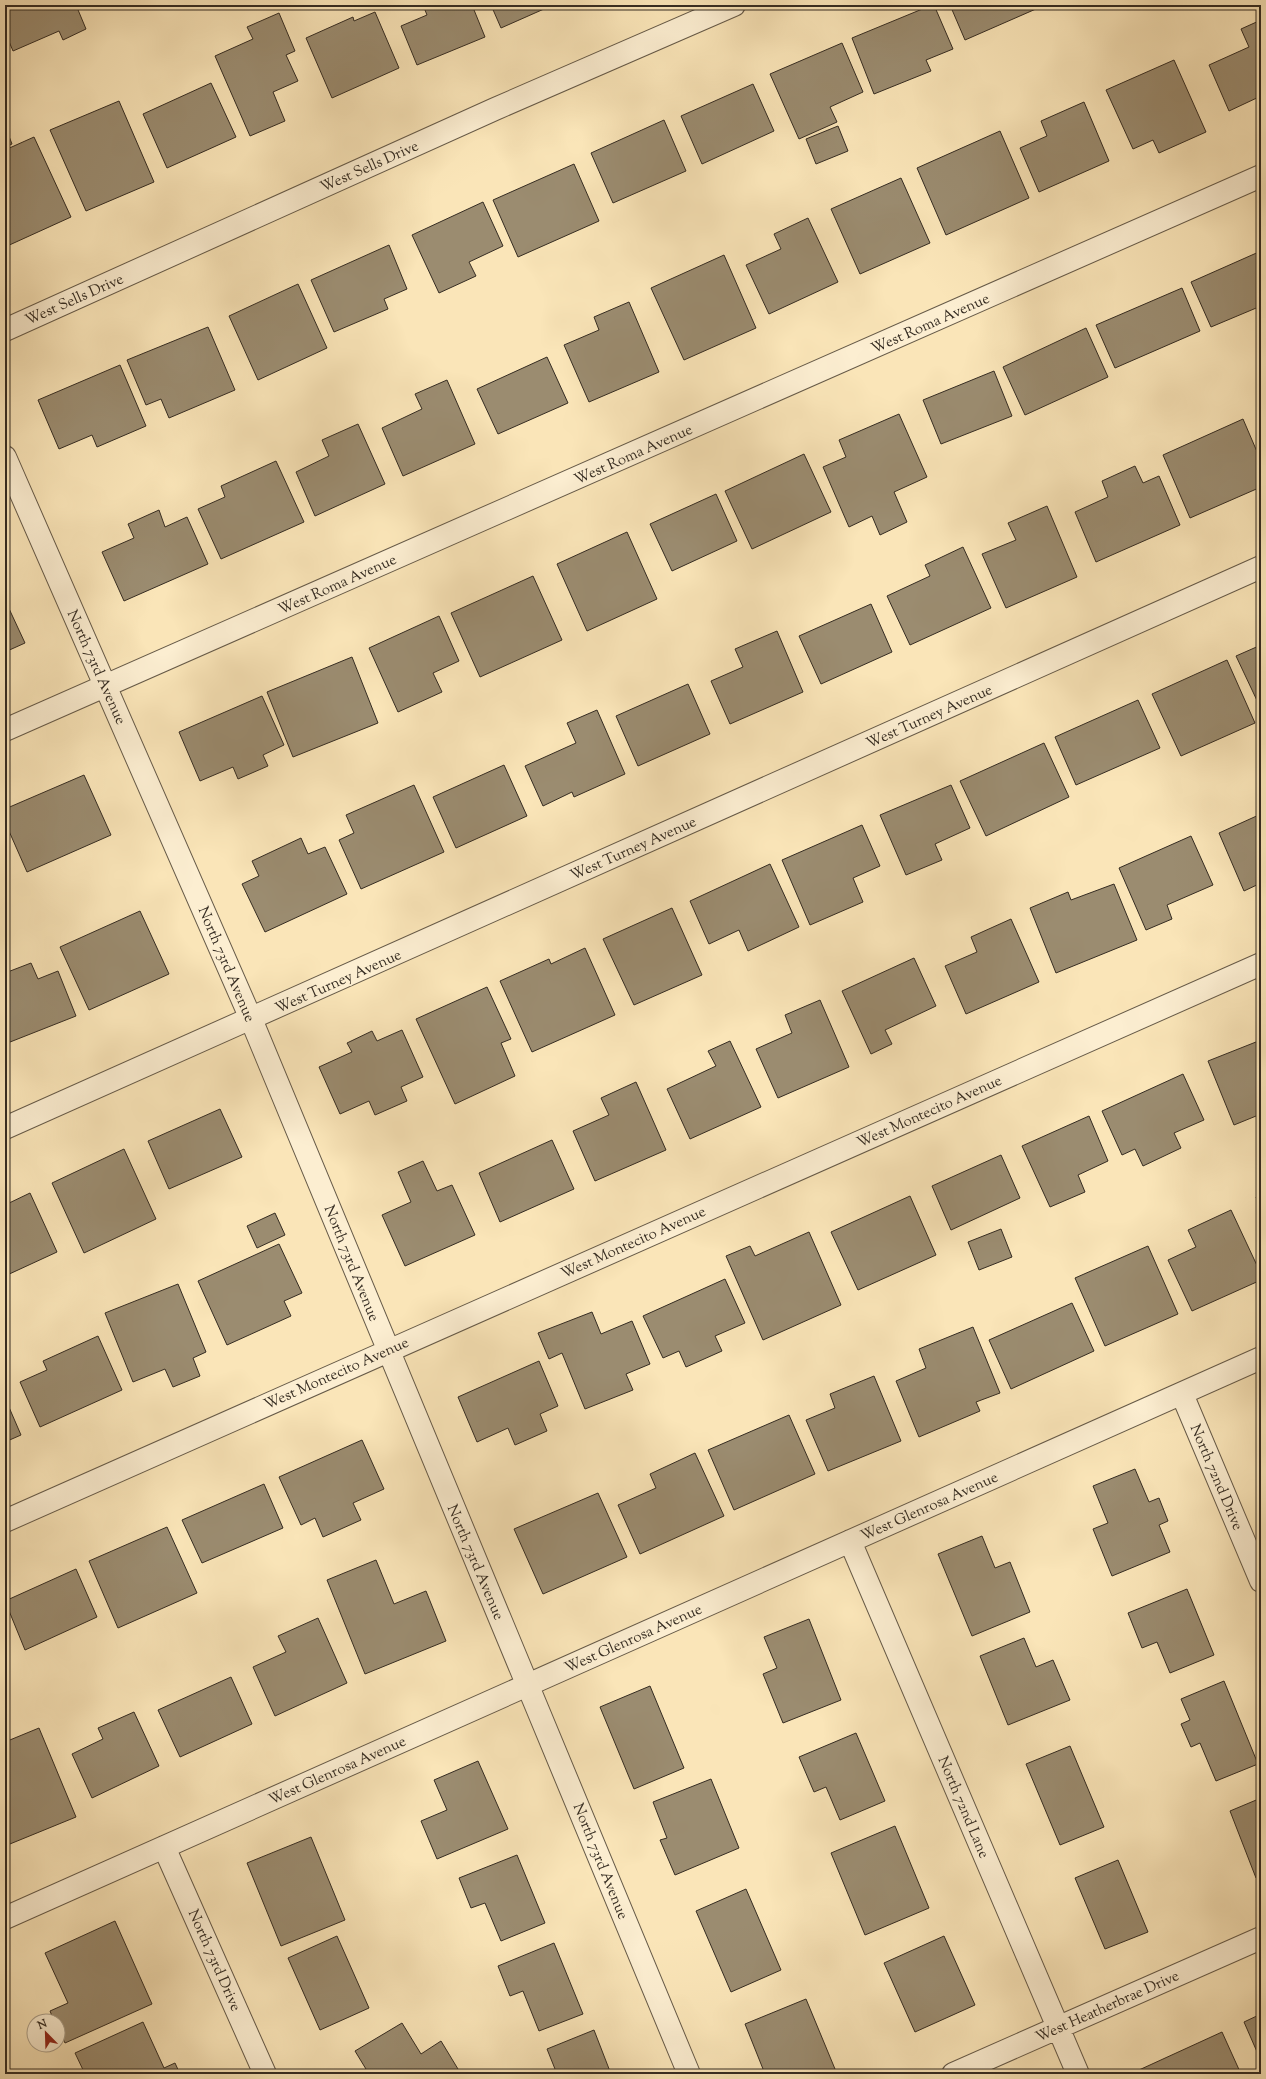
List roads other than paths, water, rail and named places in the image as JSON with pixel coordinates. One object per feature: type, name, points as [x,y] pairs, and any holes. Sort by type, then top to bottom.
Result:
[{"type":"street","name":"West Sells Drive","points":[[5,330],[488,113],[734,5]]},
{"type":"street","name":"West Roma Avenue","points":[[5,730],[1261,176]]},
{"type":"street","name":"North 73rd Avenue","points":[[5,457],[251,1020],[689,2074]]},
{"type":"street","name":"West Turney Avenue","points":[[5,1128],[251,1020],[1261,567]]},
{"type":"street","name":"West Montecito Avenue","points":[[5,1521],[1261,964]]},
{"type":"street","name":"West Glenrosa Avenue","points":[[5,1918],[1261,1358]]},
{"type":"street","name":"North 72nd Drive","points":[[1182,1394],[1261,1581]]},
{"type":"street","name":"North 72nd Lane","points":[[850,1541],[1078,2074]]},
{"type":"street","name":"North 73rd Drive","points":[[164,1847],[265,2074]]},
{"type":"street","name":"West Heatherbrae Drive","points":[[953,2074],[1261,1938]]}]
